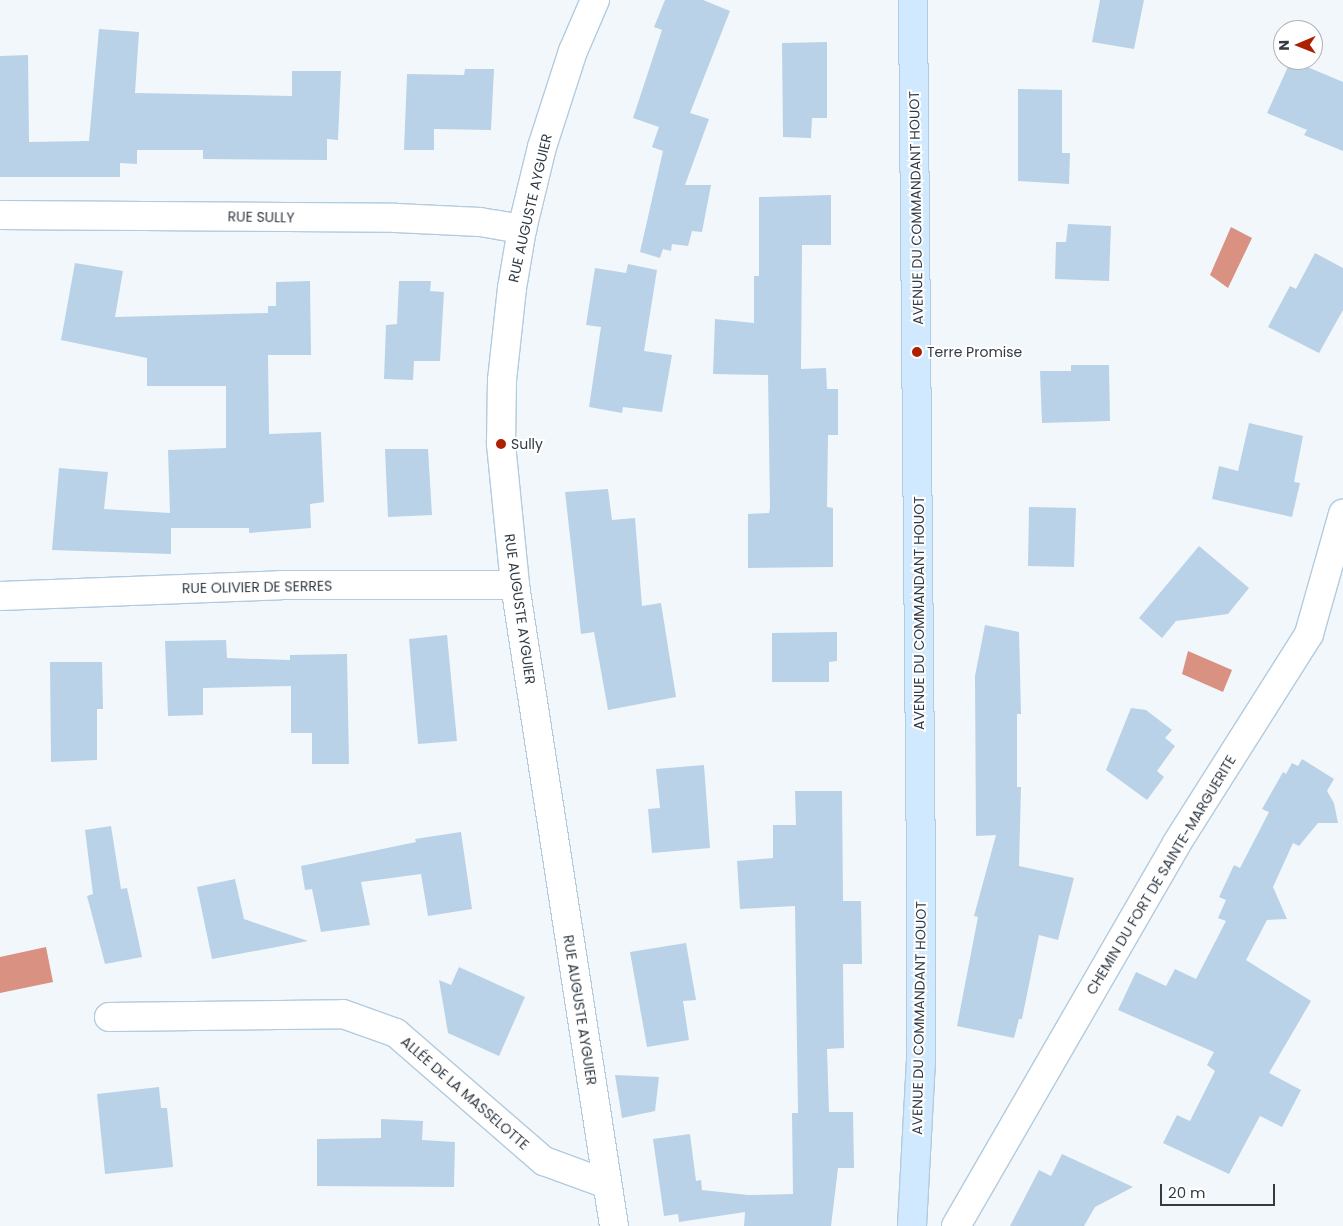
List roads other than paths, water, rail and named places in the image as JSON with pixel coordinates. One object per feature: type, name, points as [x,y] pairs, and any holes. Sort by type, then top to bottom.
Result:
[{"type":"main road","name":"AVENUE DU COMMANDANT HOUOT","points":[[912,1226],[921,1062],[914,0]]},
{"type":"street","name":"RUE AUGUSTE AYGUIER","points":[[595,0],[574,51],[542,147],[522,229],[512,288],[502,380],[502,444],[515,585],[614,1226]]},
{"type":"street","name":"RUE SULLY","points":[[0,215],[396,218],[480,222],[522,229]]},
{"type":"street","name":"CHEMIN DU FORT DE SAINTE-MARGUERITE","points":[[956,1226],[1177,843],[1309,634],[1343,514]]},
{"type":"street","name":"RUE OLIVIER DE SERRES","points":[[0,596],[281,585],[515,585]]},
{"type":"street","name":"ALLÉE DE LA MASSELOTTE","points":[[109,1018],[343,1014],[396,1033],[544,1161],[607,1184]]},
{"type":"place","name":"Terre Promise","points":[[917,352]]},
{"type":"place","name":"Sully","points":[[501,444]]}]
